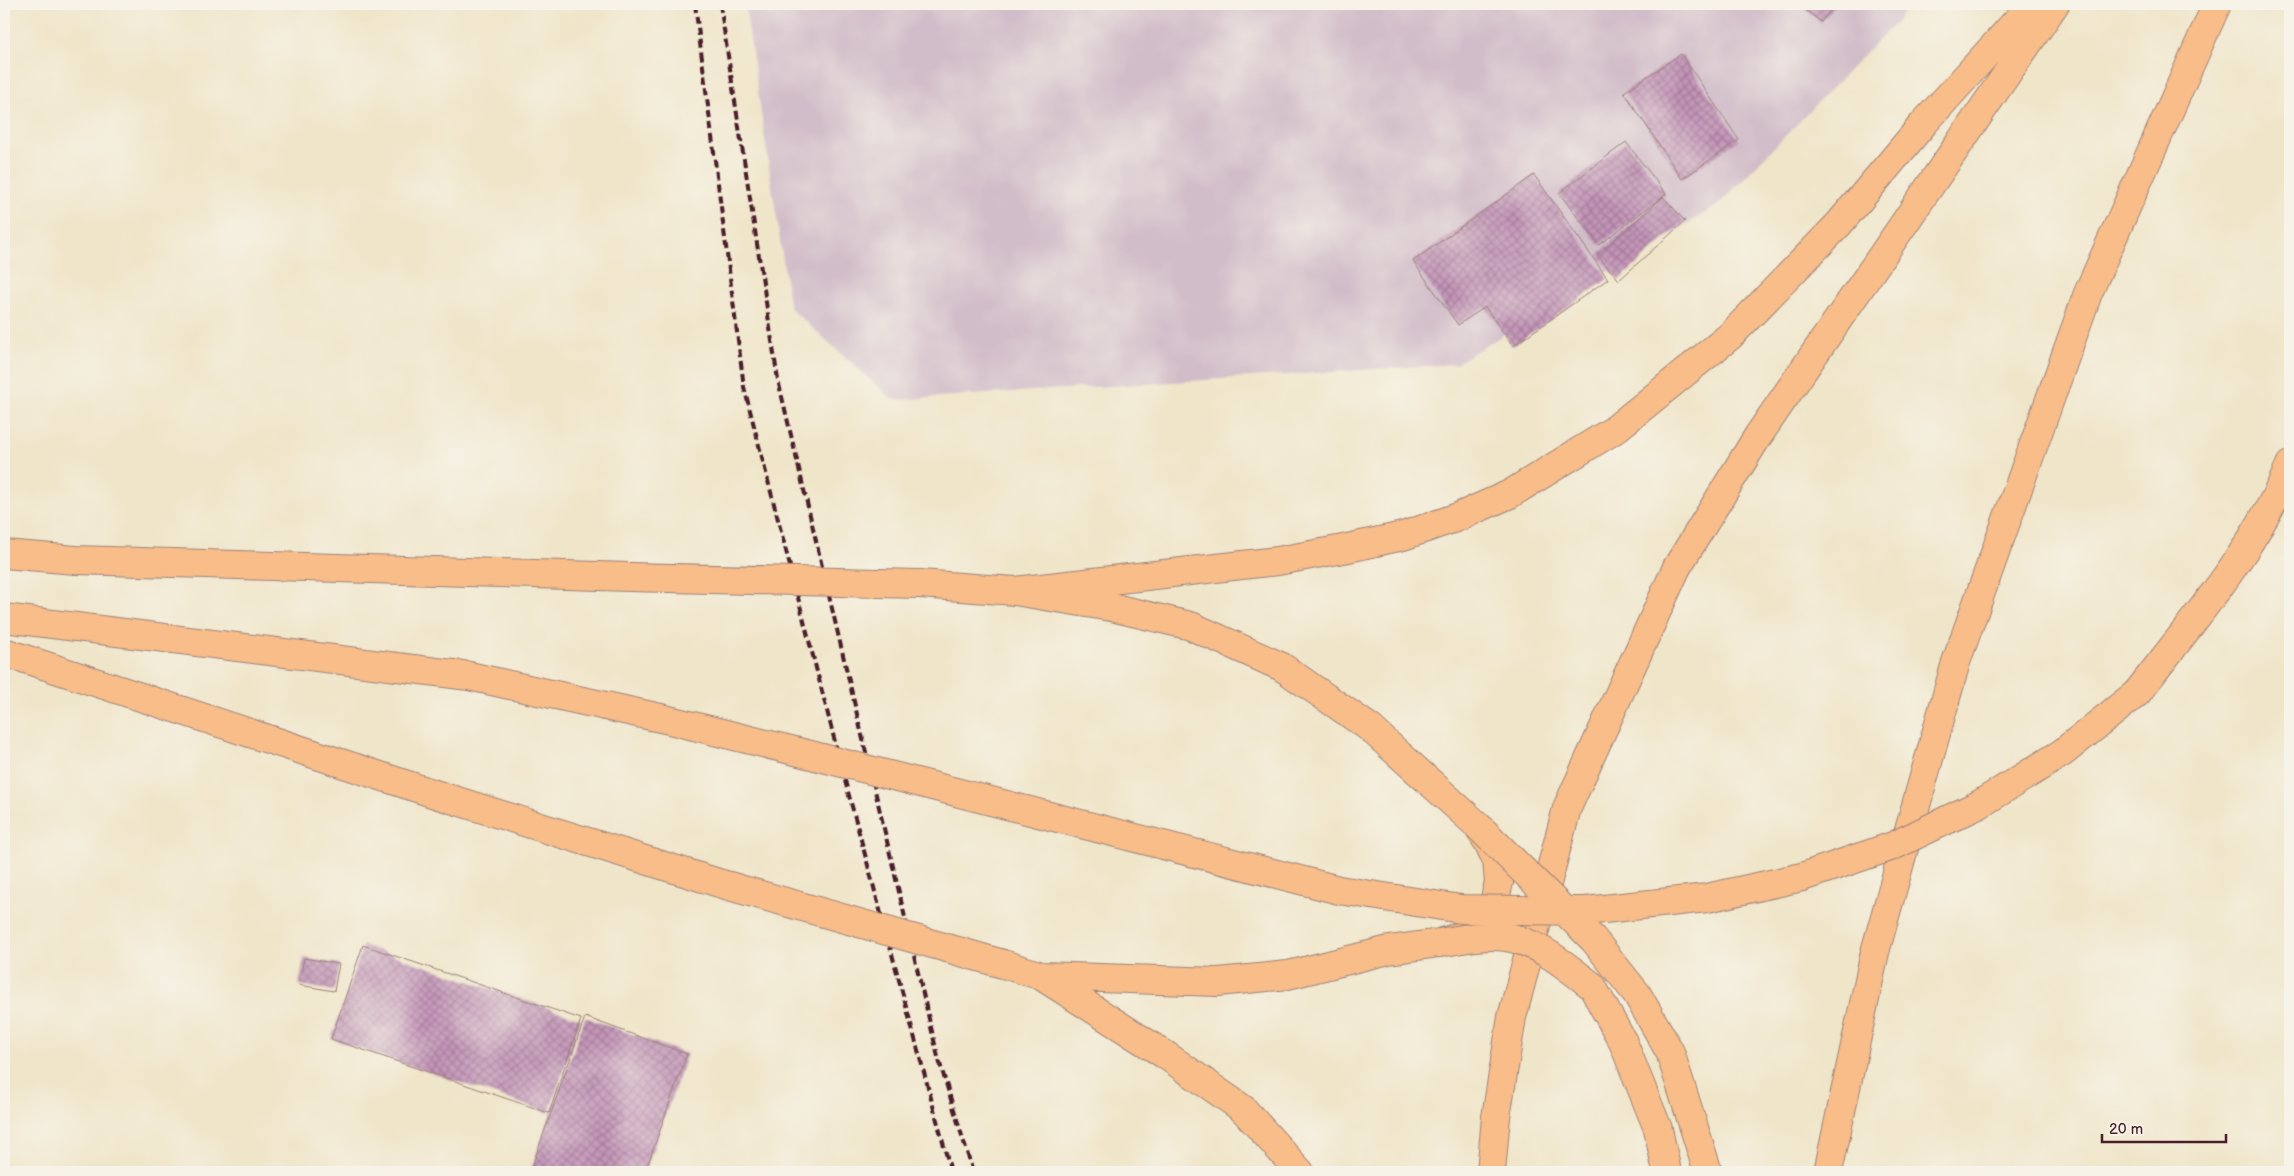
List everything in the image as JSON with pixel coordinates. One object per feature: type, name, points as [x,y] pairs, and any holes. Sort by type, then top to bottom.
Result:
[{"type":"highway","points":[[1014,592],[1278,561],[1344,549],[1412,532],[1458,517],[1510,494],[1614,430],[1730,336],[1838,225],[1924,123],[2032,4]]},
{"type":"highway","points":[[1491,1172],[1496,1117],[1512,1017],[1566,808],[1677,567],[1758,436],[2055,4]]},
{"type":"highway","points":[[1828,1172],[1875,952],[1956,662],[2088,293],[2217,4]]},
{"type":"highway","points":[[4,618],[469,676],[793,750],[1339,890],[1461,909],[1585,911],[1707,898],[1802,877],[1893,846],[1980,804],[2062,753],[2137,693],[2226,577],[2282,486],[2290,465]]},
{"type":"highway","points":[[4,554],[76,560],[920,584],[1014,592],[1111,607],[1191,626],[1282,667],[1370,728],[1476,824],[1593,939],[1637,994],[1670,1052],[1708,1172]]},
{"type":"highway","points":[[4,652],[435,794],[722,884],[1042,976],[1218,982],[1288,975],[1389,950],[1482,936],[1513,938],[1554,957],[1592,986],[1623,1042],[1658,1129],[1667,1172]]},
{"type":"highway","points":[[1439,943],[1464,935],[1482,922],[1494,903],[1499,882],[1497,861],[1488,842],[1476,824]]},
{"type":"highway","points":[[1042,976],[1167,1056],[1243,1109],[1300,1172]]},
{"type":"shaded area","points":[[745,4],[1909,4],[1896,22],[1718,205],[1455,364],[893,400],[790,308]]},
{"type":"building","points":[[1798,4],[1836,4],[1821,22]]},
{"type":"building","points":[[1681,54],[1739,140],[1682,179],[1624,92]]},
{"type":"building","points":[[1626,142],[1666,194],[1599,245],[1559,193]]},
{"type":"building","points":[[1534,175],[1608,279],[1513,346],[1485,307],[1458,325],[1413,261]]},
{"type":"building","points":[[1663,197],[1685,221],[1619,280],[1597,255]]},
{"type":"building","points":[[363,945],[581,1019],[549,1113],[331,1039]]},
{"type":"building","points":[[304,958],[339,964],[334,991],[299,985]]},
{"type":"building","points":[[585,1017],[687,1054],[645,1172],[530,1172]]},
{"type":"railway","points":[[695,4],[744,387],[844,777],[951,1172]]},
{"type":"railway","points":[[720,4],[778,380],[938,1057],[973,1172]]}]
